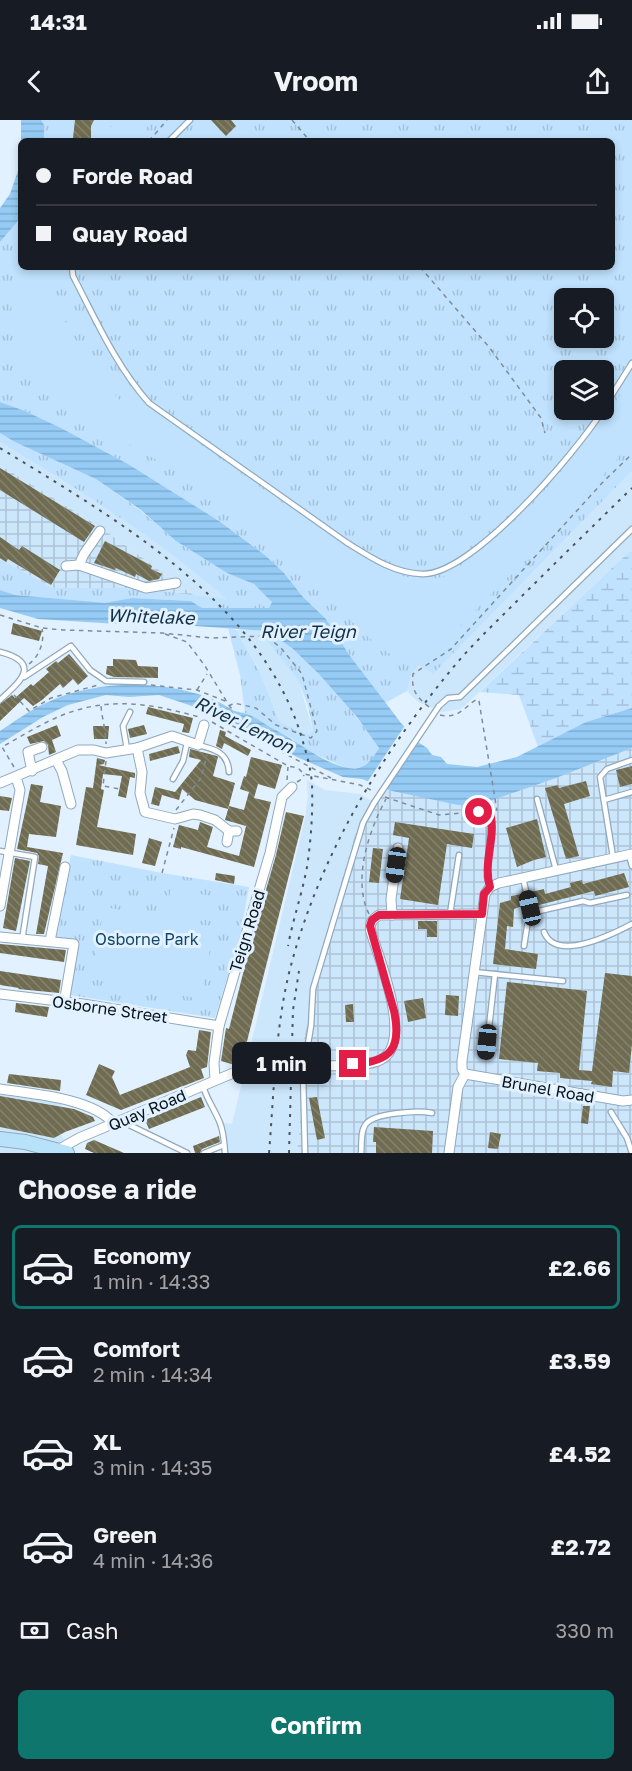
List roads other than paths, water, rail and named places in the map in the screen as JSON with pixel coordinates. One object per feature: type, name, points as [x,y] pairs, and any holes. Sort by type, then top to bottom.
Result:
[{"type":"main road","points":[[0,1139],[60,1152]]},
{"type":"street","points":[[79,565],[100,531]]},
{"type":"street","points":[[66,566],[79,565],[146,588],[176,583]]},
{"type":"street","points":[[0,783],[78,750],[106,753],[137,748],[172,736],[198,745],[204,725]]},
{"type":"street","points":[[32,771],[28,752],[42,747]]},
{"type":"street","points":[[137,748],[141,772],[142,815],[176,819],[193,814],[200,815],[215,820],[233,831],[227,842]]},
{"type":"street","points":[[56,760],[62,771],[70,804]]},
{"type":"street","points":[[0,906],[5,851],[20,790],[16,777]]},
{"type":"street","name":"Teign Road","points":[[214,1080],[219,1026],[270,853],[282,797],[290,789]]},
{"type":"street","points":[[392,915],[391,899],[399,848]]},
{"type":"street","points":[[449,1153],[458,1087],[465,1074],[462,1061],[484,894],[490,887],[523,878],[631,854]]},
{"type":"street","points":[[50,941],[65,867]]},
{"type":"street","points":[[309,1066],[367,1064],[388,1055],[394,1043],[397,1023],[370,926],[372,920],[379,915],[482,914]]},
{"type":"street","points":[[0,937],[74,945],[64,1003]]},
{"type":"street","name":"Osborne Street","points":[[0,994],[83,1004],[219,1026]]},
{"type":"street","name":"Quay Road","points":[[60,1152],[117,1122],[238,1071]]},
{"type":"street","name":"Brunel Road","points":[[465,1074],[623,1101],[632,1098]]},
{"type":"street","points":[[0,1089],[68,1100],[117,1122]]},
{"type":"lane","points":[[172,138],[190,120]]},
{"type":"lane","points":[[72,270],[73,276],[114,354],[149,404],[346,542],[400,571],[424,574],[444,569],[478,547],[509,521],[590,430],[596,420]]},
{"type":"lane","points":[[614,392],[632,363]]},
{"type":"lane","points":[[305,1153],[303,1074],[311,1026],[313,989],[363,823],[439,706],[448,698],[460,697],[632,529]]},
{"type":"lane","points":[[0,700],[24,677],[71,646],[90,670],[106,681],[146,683]]},
{"type":"lane","points":[[0,652],[21,661],[25,667],[24,677]]},
{"type":"lane","points":[[127,749],[123,726],[130,712]]},
{"type":"lane","points":[[173,779],[183,761],[188,741]]},
{"type":"lane","points":[[198,745],[218,750],[223,754],[229,772]]},
{"type":"lane","points":[[613,858],[600,777],[607,769],[632,760]]},
{"type":"lane","points":[[604,800],[632,792]]},
{"type":"lane","points":[[537,799],[556,870]]},
{"type":"lane","points":[[479,812],[489,810],[491,814],[487,877],[490,887]]},
{"type":"lane","points":[[5,851],[35,857],[22,940]]},
{"type":"lane","points":[[631,854],[632,866]]},
{"type":"lane","points":[[450,914],[459,855]]},
{"type":"lane","points":[[523,878],[530,911],[524,946]]},
{"type":"lane","points":[[530,911],[535,912],[583,901],[590,903],[627,895]]},
{"type":"lane","points":[[544,932],[553,943],[583,945],[632,924]]},
{"type":"lane","points":[[474,972],[563,981]]},
{"type":"lane","points":[[486,1054],[495,974]]},
{"type":"lane","points":[[203,1086],[211,1109],[220,1123],[225,1153]]},
{"type":"lane","points":[[361,1153],[366,1123],[375,1117],[422,1111],[432,1113]]},
{"type":"lane","points":[[611,1112],[627,1138],[632,1153]]},
{"type":"lane","points":[[117,1122],[187,1153]]},
{"type":"lane","points":[[204,1153],[224,1145]]},
{"type":"water","points":[[21,120],[41,120],[44,125],[44,138],[21,138]]},
{"type":"water","points":[[18,171],[18,220],[0,242],[0,208],[10,194]]},
{"type":"water","points":[[0,402],[61,428],[128,464],[219,521],[266,556],[326,619],[350,656],[401,723],[432,755],[441,757],[447,764],[477,767],[517,757],[586,722],[632,708],[632,748],[484,803],[458,805],[392,791],[362,779],[343,777],[297,757],[222,716],[159,695],[129,697],[106,695],[68,705],[43,717],[0,744],[0,731],[46,703],[63,696],[100,687],[139,685],[158,686],[199,694],[234,711],[251,716],[319,756],[348,768],[363,766],[371,760],[379,748],[357,717],[319,674],[292,648],[268,631],[195,626],[160,618],[118,624],[38,619],[0,608],[0,590],[15,595],[105,603],[132,598],[191,601],[202,608],[269,608],[272,602],[254,584],[227,573],[176,541],[141,510],[96,479],[0,433]]},
{"type":"tunnel","points":[[238,1071],[261,1064],[309,1066]]},
{"type":"railway","points":[[0,448],[89,503],[176,566],[216,602],[251,641],[279,684],[300,732],[312,785],[307,867],[288,946]]},
{"type":"railway","points":[[269,1153],[278,1040],[289,973],[301,930],[317,889],[355,810],[377,771],[402,734],[456,664],[490,627],[632,488]]},
{"type":"railway","points":[[289,1153],[293,1010],[299,971]]},
{"type":"water label","name":"Whitelake","points":[[151,617]]},
{"type":"water label","name":"River Teign","points":[[308,632]]},
{"type":"water label","name":"River Lemon","points":[[244,725]]},
{"type":"park label","name":"Osborne Park","points":[[147,939]]}]
